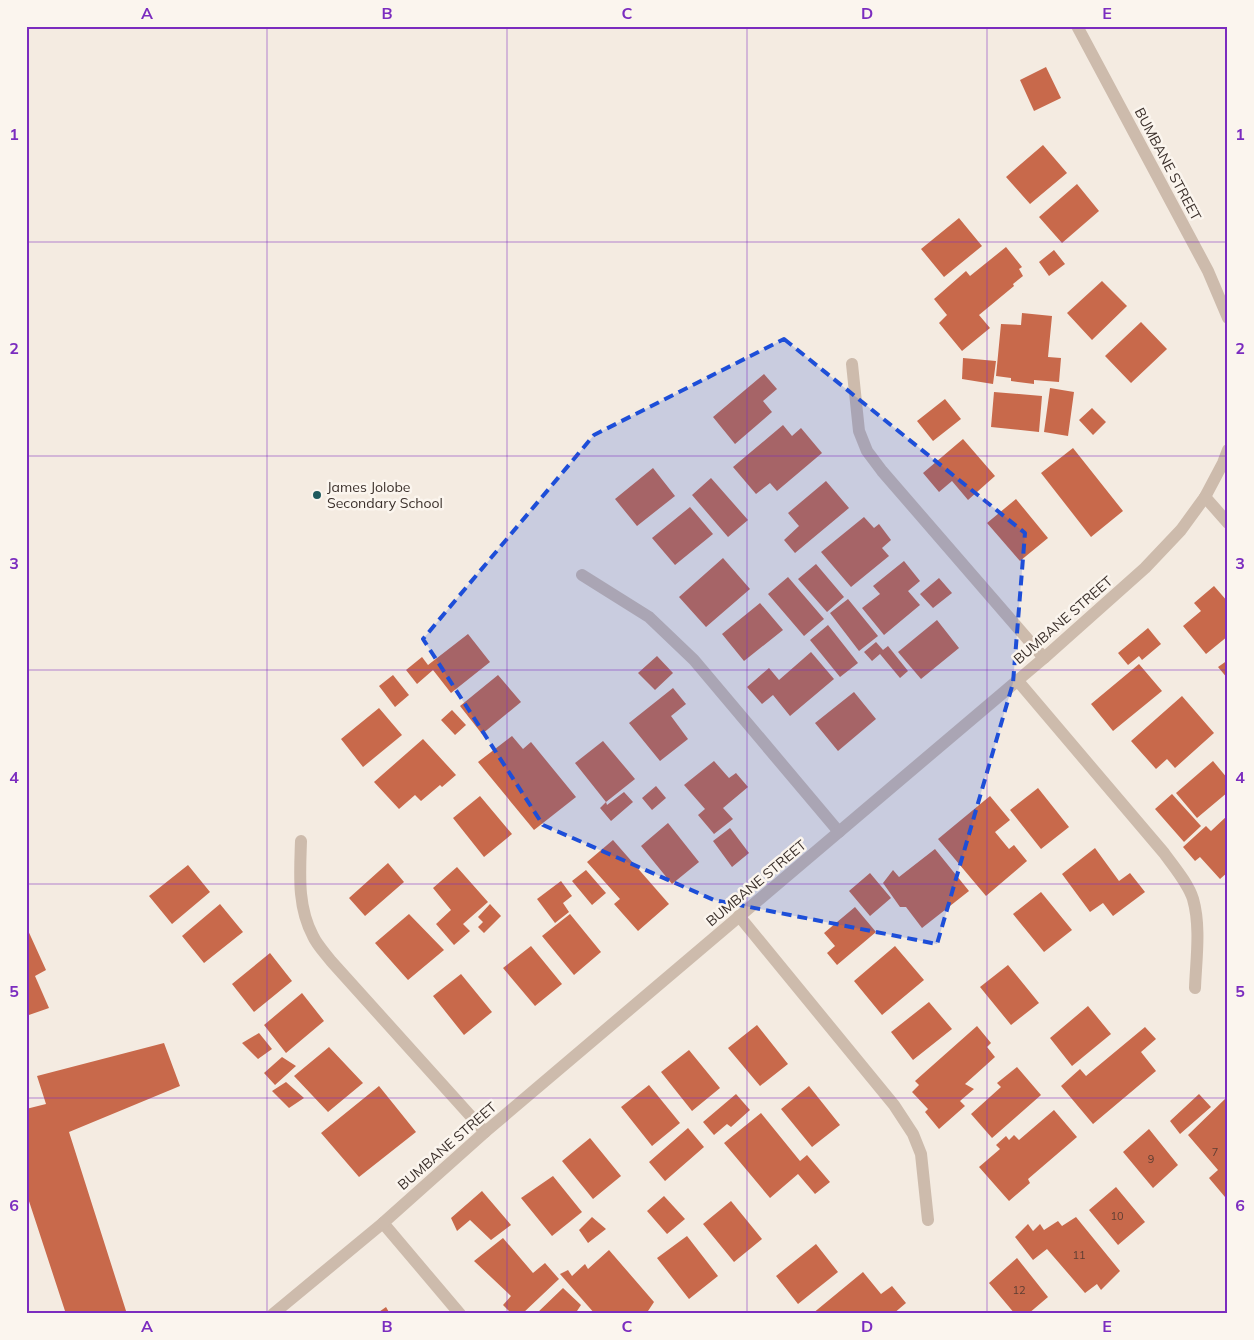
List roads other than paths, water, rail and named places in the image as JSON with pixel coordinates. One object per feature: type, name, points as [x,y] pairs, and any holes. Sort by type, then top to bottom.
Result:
[{"type":"street","name":"BUMBANE STREET","points":[[1077,26],[1208,271],[1228,318]]},
{"type":"street","points":[[852,364],[859,430],[867,451],[882,471],[1044,658]]},
{"type":"street","name":"BUMBANE STREET","points":[[273,1314],[383,1223],[485,1132],[1044,658],[1145,568],[1181,530],[1205,497],[1228,450]]},
{"type":"street","points":[[1205,497],[1228,523]]},
{"type":"street","points":[[582,575],[649,617],[694,660],[840,832]]},
{"type":"street","points":[[1017,680],[1180,874],[1192,899],[1196,925],[1195,988]]},
{"type":"street","points":[[301,841],[300,880],[303,913],[313,937],[331,961],[485,1132]]},
{"type":"street","points":[[739,916],[894,1105],[913,1134],[920,1154],[928,1220]]},
{"type":"street","points":[[383,1223],[460,1314]]},
{"type":"place","name":"James Jolobe Secondary School","points":[[317,495]]}]
